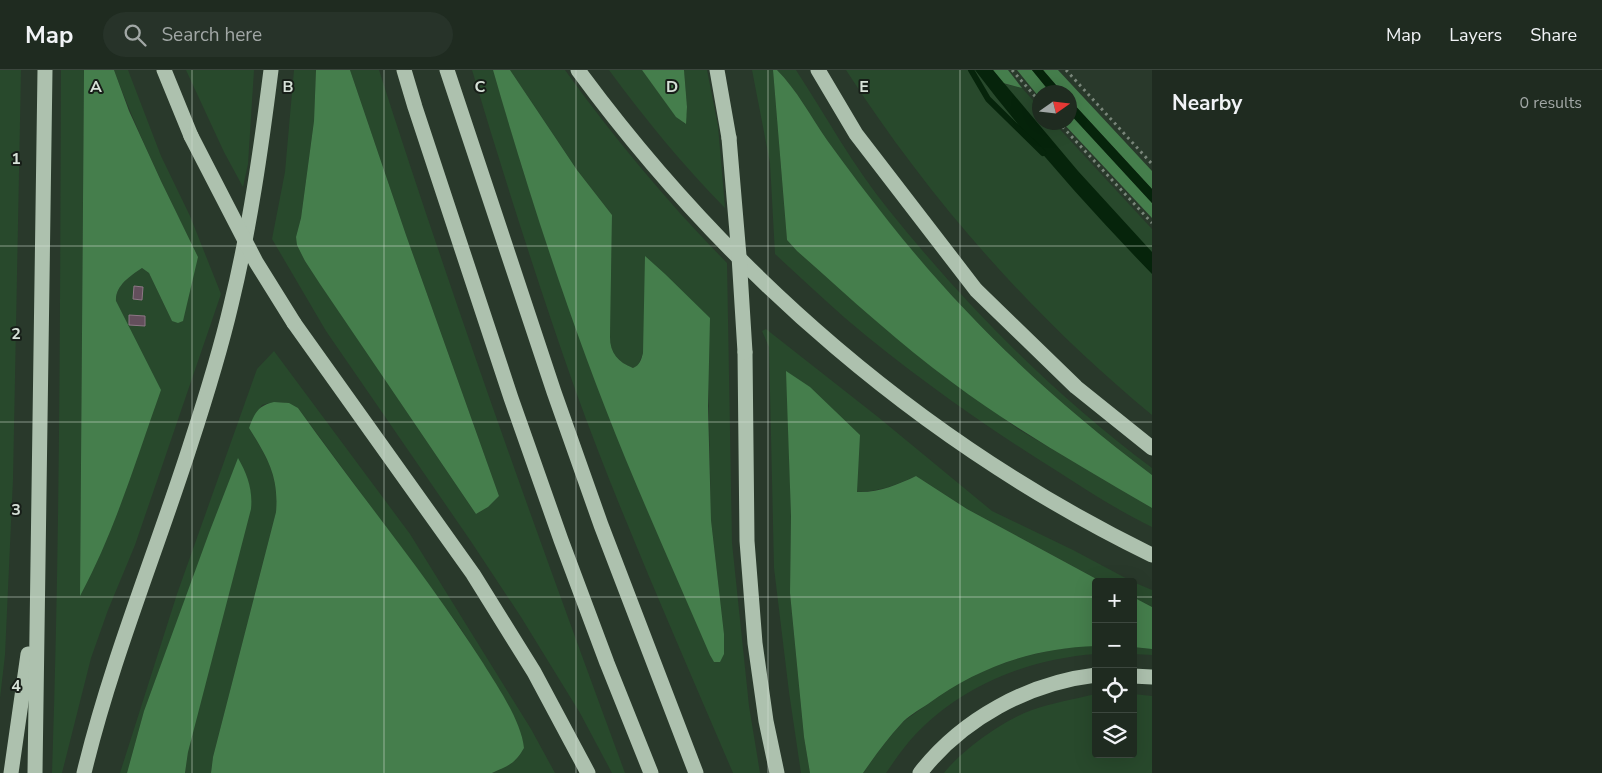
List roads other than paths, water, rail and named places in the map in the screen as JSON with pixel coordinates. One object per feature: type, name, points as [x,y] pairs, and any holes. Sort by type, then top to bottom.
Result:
[{"type":"highway","points":[[35,773],[44,70]]},
{"type":"highway","points":[[164,70],[190,136],[256,262],[294,323],[473,574],[534,672],[588,773]]},
{"type":"highway","points":[[84,773],[116,659],[190,447],[231,304],[263,139],[271,70]]},
{"type":"highway","points":[[404,70],[414,107],[514,407],[607,664],[651,773]]},
{"type":"highway","points":[[447,70],[600,525],[696,773]]},
{"type":"highway","points":[[578,70],[654,168],[704,223],[797,314],[850,359],[888,391],[970,450],[1056,505],[1152,555]]},
{"type":"highway","points":[[717,70],[729,138],[740,256],[745,352],[747,541],[755,643],[766,721],[777,773]]},
{"type":"highway","points":[[818,70],[856,134],[976,290],[1076,387],[1152,448]]},
{"type":"highway","points":[[11,773],[37,588]]},
{"type":"highway","points":[[920,773],[952,738],[991,711],[1024,694],[1062,680],[1092,676]]},
{"type":"highway","points":[[1137,676],[1152,677]]},
{"type":"waterway","points":[[971,70],[988,99],[1043,153]]}]
